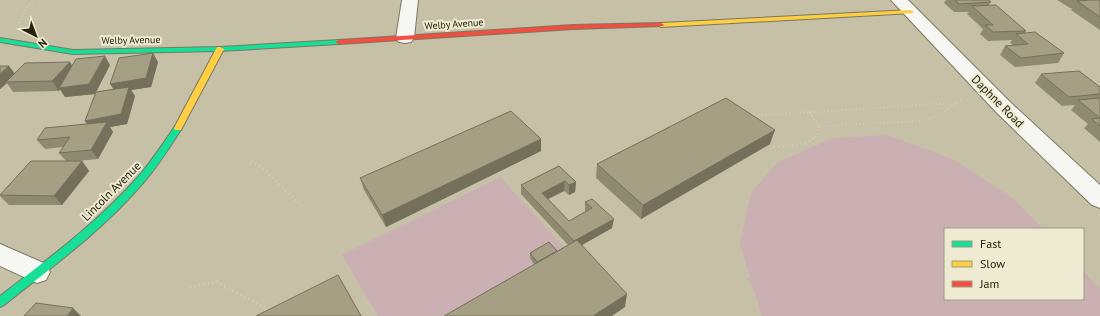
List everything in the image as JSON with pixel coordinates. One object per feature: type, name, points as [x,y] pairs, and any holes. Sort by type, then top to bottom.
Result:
[{"type":"street","points":[[405,38],[410,0]]},
{"type":"street","name":"Welby Avenue","points":[[0,40],[73,52],[220,49],[573,27],[688,25],[905,6]]},
{"type":"street","name":"Daphne Road","points":[[905,6],[1003,106],[1100,199]]},
{"type":"street","name":"Lincoln Avenue","points":[[0,302],[89,231],[132,191],[152,167],[172,137],[220,49]]},
{"type":"street","points":[[0,254],[37,272]]},
{"type":"path","points":[[23,29],[19,23],[22,15],[26,7],[34,0]]},
{"type":"path","points":[[744,117],[954,103],[965,98]]},
{"type":"path","points":[[819,126],[923,121],[936,116],[961,100]]},
{"type":"path","points":[[774,146],[788,147],[812,140],[819,131],[819,126],[809,112]]},
{"type":"path","points":[[252,162],[262,166],[305,209]]},
{"type":"path","points":[[190,287],[217,282],[271,312]]},
{"type":"shaded area","points":[[888,135],[954,160],[1014,199],[1042,228],[944,228],[944,300],[1084,300],[1084,272],[1100,289],[1100,316],[762,316],[752,285],[747,279],[750,277],[740,244],[751,193],[777,163],[833,138]]},
{"type":"shaded area","points":[[500,177],[570,254],[464,316],[378,316],[342,255]]},
{"type":"building","points":[[955,0],[989,0],[991,2],[959,4]]},
{"type":"building","points":[[1100,0],[1100,17],[1077,1]]},
{"type":"building","points":[[996,5],[1026,31],[993,32],[985,25],[993,25],[972,6]]},
{"type":"building","points":[[1035,32],[1064,53],[1021,58],[1005,46],[1028,44],[1016,34]]},
{"type":"building","points":[[153,53],[146,78],[110,84],[119,58]]},
{"type":"building","points":[[105,56],[89,84],[59,88],[76,59]]},
{"type":"building","points":[[70,62],[52,81],[6,82],[25,63]]},
{"type":"building","points":[[0,66],[9,66],[0,74]]},
{"type":"building","points":[[1079,71],[1100,87],[1100,94],[1069,97],[1041,74]]},
{"type":"building","points":[[129,87],[121,114],[85,121],[96,92]]},
{"type":"building","points":[[726,98],[775,130],[643,205],[597,164]]},
{"type":"building","points":[[1100,98],[1100,118],[1078,100]]},
{"type":"building","points":[[511,111],[541,139],[382,215],[360,178]]},
{"type":"building","points":[[1100,118],[1100,126],[1092,119]]},
{"type":"building","points":[[107,122],[91,150],[59,153],[70,137],[37,140],[45,128]]},
{"type":"building","points":[[31,161],[82,161],[54,196],[0,195]]},
{"type":"building","points":[[559,166],[576,182],[569,185],[565,181],[542,193],[569,221],[592,208],[585,202],[592,199],[614,219],[574,241],[521,185]]},
{"type":"building","points":[[577,240],[627,294],[593,316],[444,316]]},
{"type":"building","points":[[549,242],[557,251],[537,262],[530,253]]},
{"type":"building","points":[[338,275],[361,316],[256,316]]},
{"type":"building","points":[[36,303],[73,308],[67,316],[24,316]]},
{"type":"traffic: fast","points":[[0,40],[73,52],[220,49],[339,42]]},
{"type":"traffic: fast","points":[[0,302],[74,243],[120,202],[141,180],[178,128]]},
{"type":"traffic: slow","points":[[661,25],[911,12]]},
{"type":"traffic: slow","points":[[178,128],[220,49]]},
{"type":"traffic: jam","points":[[339,42],[573,27],[661,25]]}]
